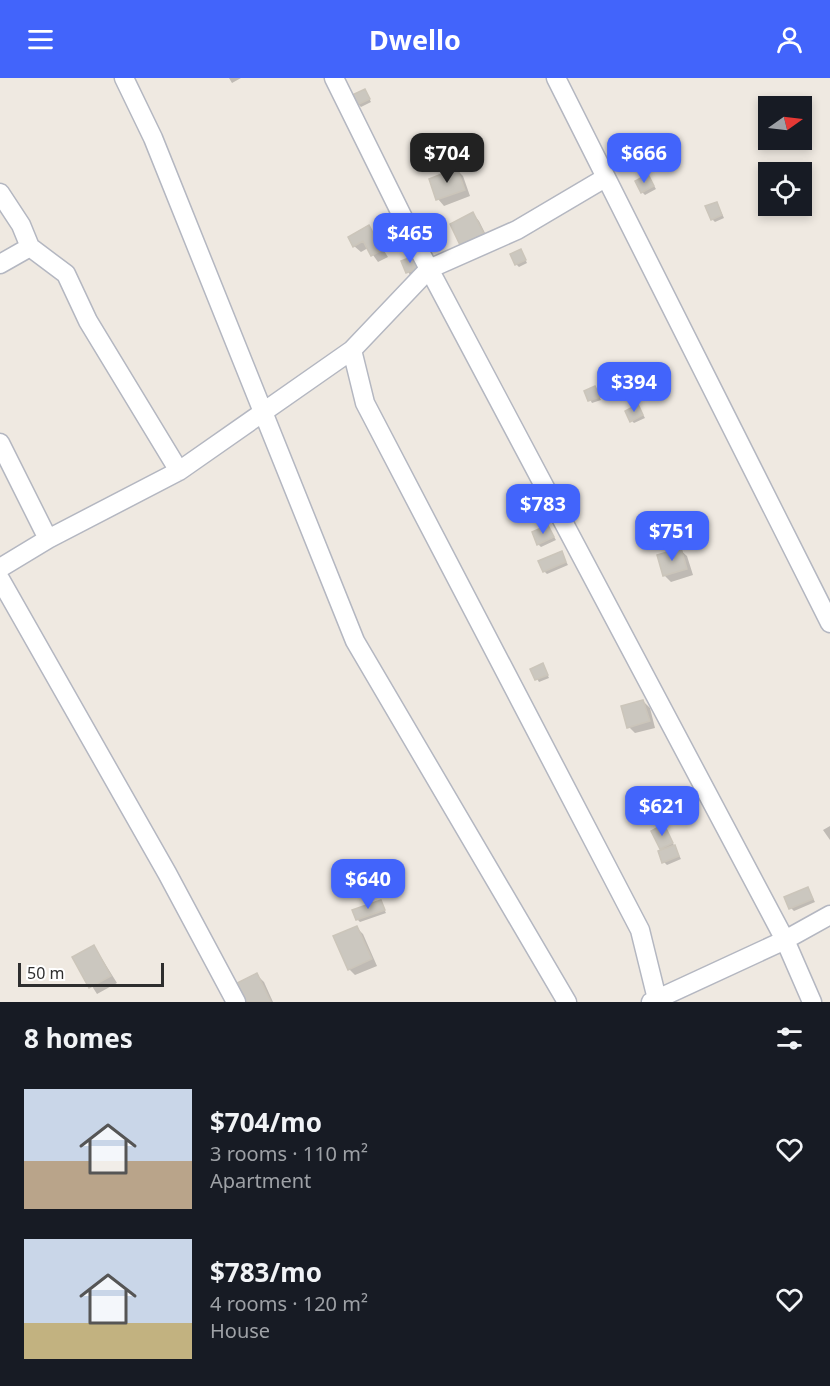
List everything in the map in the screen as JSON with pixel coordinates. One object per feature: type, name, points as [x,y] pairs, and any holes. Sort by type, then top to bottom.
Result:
[{"type":"street","points":[[124,78],[153,138],[354,641],[567,1002]]},
{"type":"street","points":[[334,78],[429,269],[785,940],[812,1002]]},
{"type":"street","points":[[556,78],[830,623]]},
{"type":"street","points":[[0,568],[48,539],[179,471],[263,413],[352,350],[429,269],[517,230],[605,178]]},
{"type":"street","points":[[0,192],[21,225],[30,247],[66,274],[88,321],[179,471]]},
{"type":"street","points":[[0,264],[30,247]]},
{"type":"street","points":[[352,350],[365,403],[640,930],[654,1001],[785,940],[830,915]]},
{"type":"street","points":[[0,443],[48,539]]},
{"type":"street","points":[[0,579],[167,873],[236,1002]]},
{"type":"building","points":[[365,89],[370,99],[357,105],[352,95]]},
{"type":"building","points":[[457,168],[465,190],[436,200],[429,179]]},
{"type":"building","points":[[648,174],[654,186],[641,193],[635,181]]},
{"type":"building","points":[[717,202],[722,215],[711,220],[705,206]]},
{"type":"building","points":[[473,212],[484,234],[460,245],[450,224]]},
{"type":"building","points":[[369,225],[382,250],[371,256],[363,241],[353,247],[348,237]]},
{"type":"building","points":[[521,249],[526,260],[515,265],[510,254]]},
{"type":"building","points":[[414,256],[419,268],[406,273],[401,261]]},
{"type":"building","points":[[595,386],[600,397],[588,401],[584,391]]},
{"type":"building","points":[[638,404],[643,415],[630,422],[625,411]]},
{"type":"building","points":[[548,525],[554,537],[537,545],[532,532]]},
{"type":"building","points":[[681,548],[687,569],[663,576],[657,555]]},
{"type":"building","points":[[562,551],[566,562],[543,572],[538,561]]},
{"type":"building","points":[[543,663],[548,675],[535,680],[530,669]]},
{"type":"building","points":[[643,700],[650,721],[627,728],[621,706]]},
{"type":"building","points":[[664,824],[673,843],[660,849],[651,831]]},
{"type":"building","points":[[675,845],[679,856],[662,863],[658,851]]},
{"type":"building","points":[[808,887],[813,899],[789,909],[784,897]]},
{"type":"building","points":[[381,900],[385,910],[356,920],[352,910]]},
{"type":"building","points":[[357,926],[372,959],[348,970],[333,936]]},
{"type":"building","points":[[94,945],[111,976],[89,988],[72,957]]},
{"type":"building","points":[[257,973],[271,1002],[246,1002],[237,983]]}]
